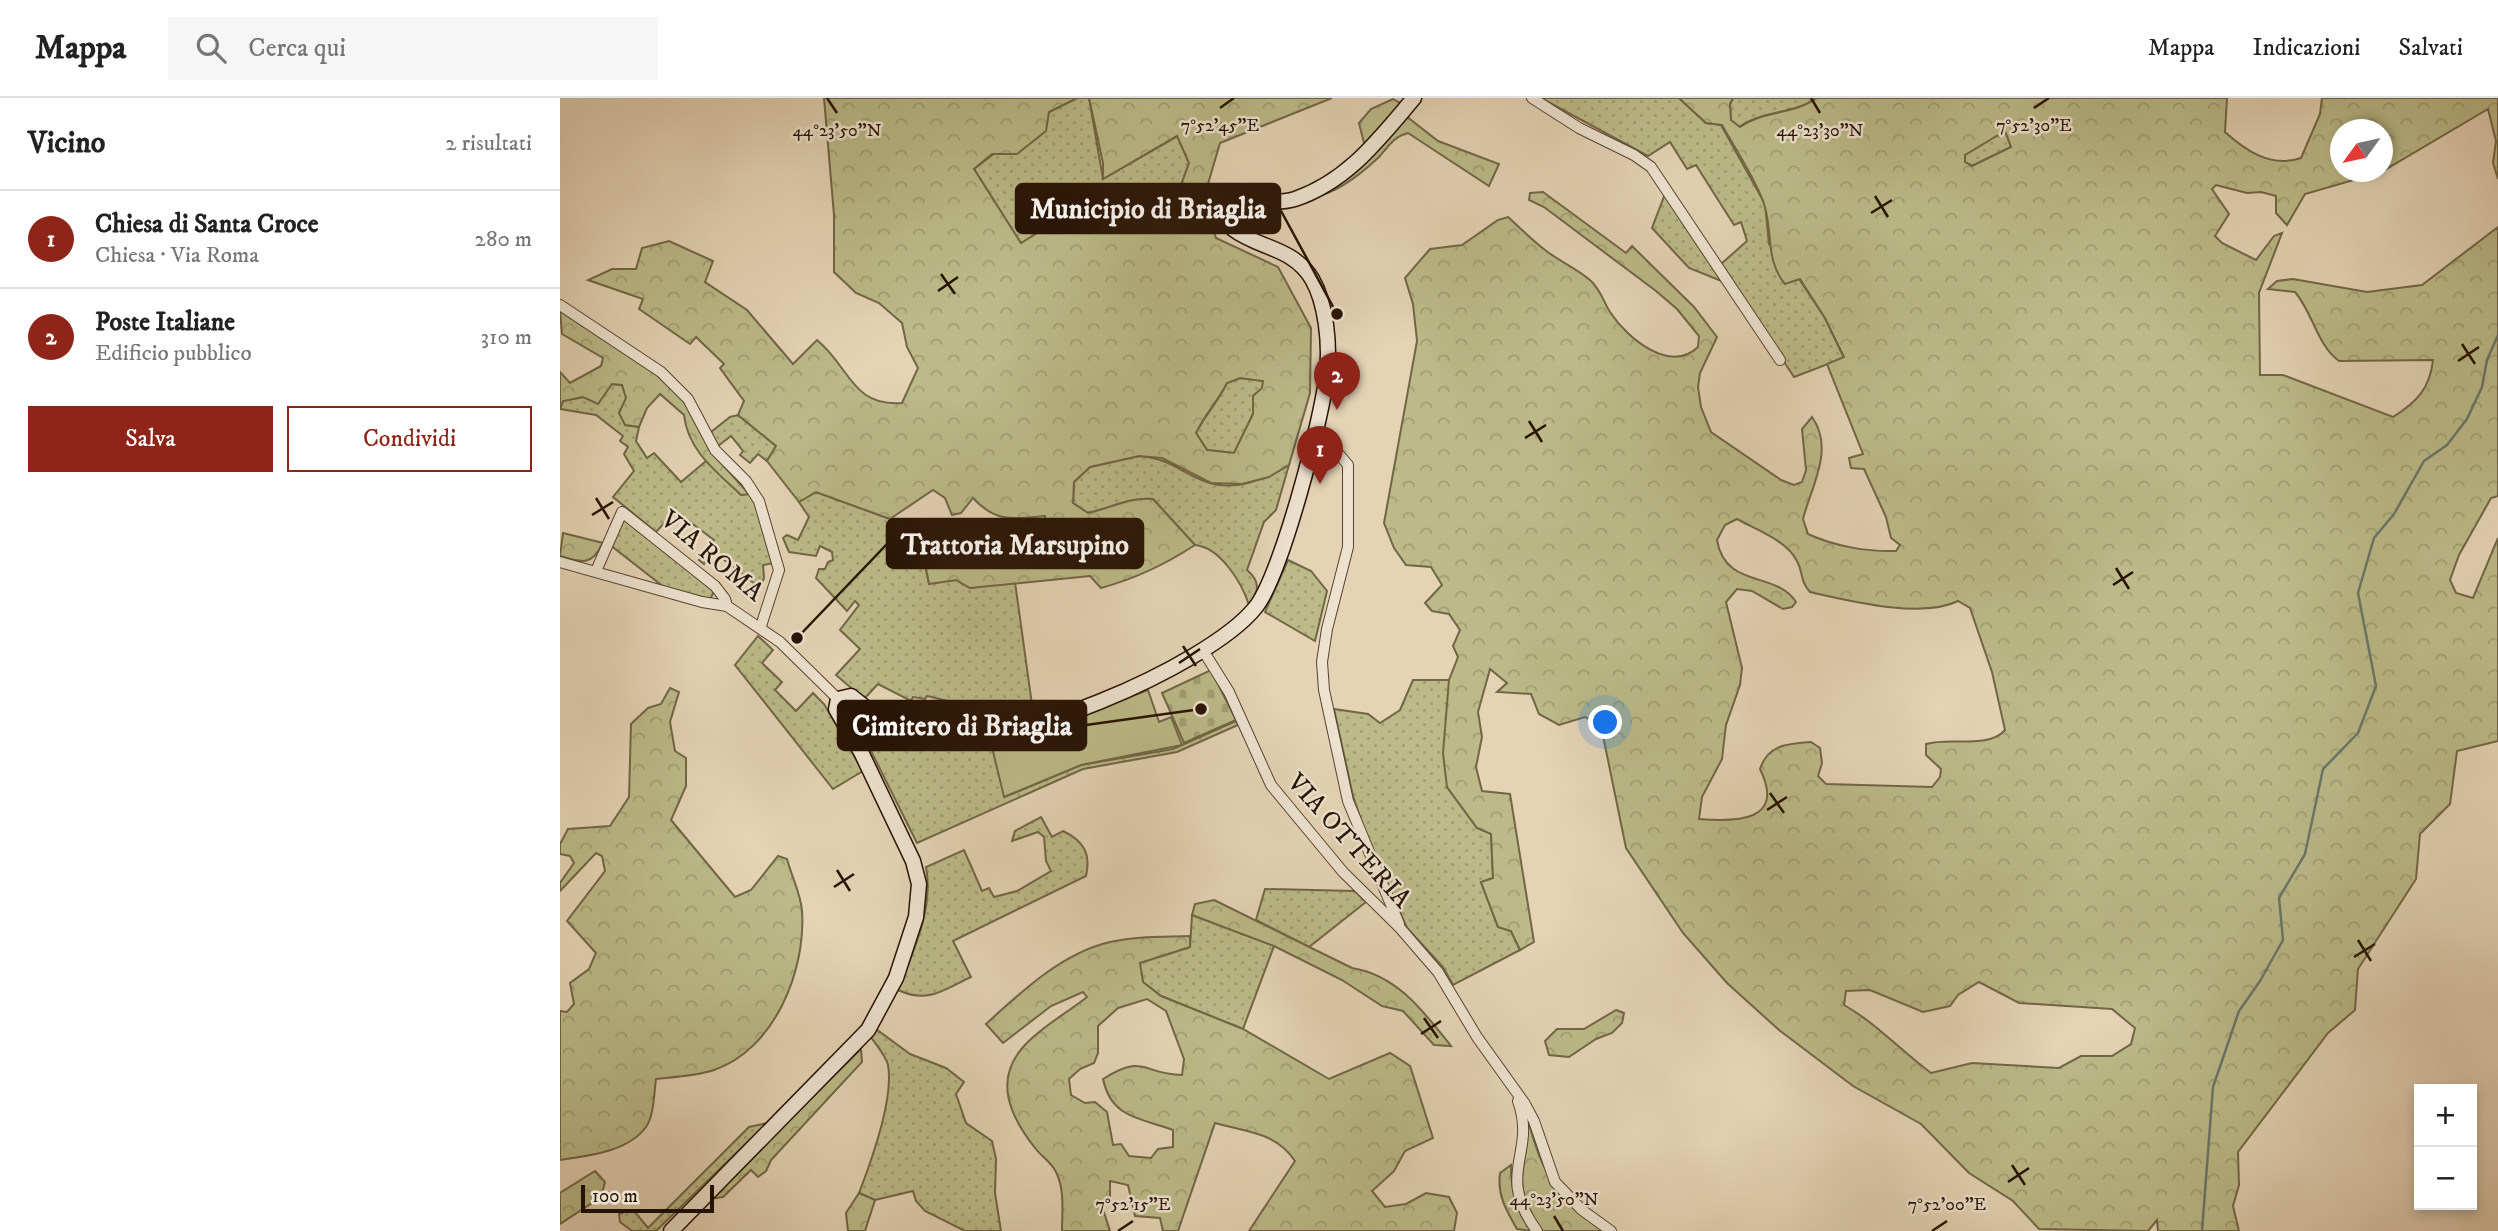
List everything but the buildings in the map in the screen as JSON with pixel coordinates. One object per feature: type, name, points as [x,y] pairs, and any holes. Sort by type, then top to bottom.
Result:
[{"type":"main road","name":"VIA ROMA","points":[[838,699],[851,696],[885,722],[926,738],[993,735],[1031,727],[1160,674],[1204,652],[1242,622],[1268,589],[1324,397],[1327,348],[1312,279],[1295,260],[1279,249],[1233,229],[1228,214],[1240,205],[1292,200],[1329,183],[1362,158],[1414,98]]},
{"type":"main road","points":[[671,1231],[868,1030],[896,978],[916,917],[919,884],[913,861],[861,752],[836,709],[838,699]]},
{"type":"street","points":[[1532,98],[1578,128],[1634,155],[1651,167],[1780,360]]},
{"type":"street","points":[[560,305],[661,372],[688,399],[715,450],[746,481],[759,501],[779,570],[761,626]]},
{"type":"street","name":"VIA OTTERIA","points":[[1316,427],[1348,465],[1348,547],[1327,629],[1322,662],[1324,690],[1348,801],[1400,928]]},
{"type":"street","name":"VIA ROMA","points":[[596,571],[622,512],[715,586],[725,598],[726,606],[761,626],[838,699]]},
{"type":"street","points":[[560,562],[702,602],[726,606]]},
{"type":"street","name":"VIA OTTERIA","points":[[1204,652],[1229,692],[1271,785],[1343,872],[1400,928]]},
{"type":"street","points":[[1400,928],[1438,972],[1477,1037],[1534,1121],[1555,1182],[1582,1210],[1611,1231]]},
{"type":"street","points":[[1513,1087],[1524,1122],[1515,1185],[1519,1201],[1537,1231]]},
{"type":"green space","points":[[824,98],[1077,98],[1049,112],[1046,131],[1017,154],[992,154],[974,169],[1021,243],[1112,186],[1147,203],[1168,202],[1180,188],[1189,163],[1177,136],[1103,179],[1103,163],[1089,98],[1332,98],[1220,143],[1203,201],[1216,238],[1278,267],[1311,328],[1310,393],[1289,465],[1269,477],[1242,484],[1211,483],[1162,458],[1139,456],[1090,467],[1074,482],[1073,503],[1088,513],[1128,501],[1153,499],[1195,545],[1150,570],[1101,588],[1090,576],[970,588],[956,580],[929,584],[924,558],[960,563],[1044,556],[1045,516],[1006,518],[989,512],[973,498],[961,513],[952,515],[945,498],[933,490],[890,519],[816,492],[799,502],[767,461],[776,446],[738,415],[744,401],[720,368],[724,364],[696,337],[690,344],[639,309],[643,299],[588,280],[612,269],[636,269],[642,248],[669,241],[713,261],[705,282],[747,310],[793,364],[817,340],[862,392],[885,403],[902,403],[918,368],[907,347],[902,323],[879,303],[856,293],[834,272],[834,215]],"holes":[[[1240,378],[1263,381],[1262,388],[1253,396],[1253,414],[1234,453],[1207,450],[1196,433],[1227,383]]]},
{"type":"green space","points":[[1077,98],[1089,98],[1103,179],[1178,136],[1189,163],[1180,188],[1168,202],[1147,203],[1112,186],[1021,244],[974,169],[1049,112]]},
{"type":"green space","points":[[1541,98],[1679,98],[1706,123],[1721,125],[1765,204],[1769,244],[1799,279],[1825,318],[1844,358],[1794,377],[1720,265],[1747,241],[1741,222],[1734,225],[1696,165],[1687,169],[1670,142],[1648,156]]},
{"type":"green space","points":[[1679,98],[1733,98],[1730,104],[1731,120],[1740,127],[1817,98],[2227,98],[2225,132],[2260,156],[2290,161],[2301,158],[2320,114],[2322,98],[2498,98],[2498,179],[2493,163],[2496,141],[2488,109],[2393,165],[2393,119],[2330,119],[2330,182],[2346,182],[2305,194],[2287,225],[2276,213],[2276,196],[2261,192],[2247,193],[2216,185],[2212,189],[2229,214],[2215,236],[2222,243],[2256,260],[2274,236],[2282,233],[2259,293],[2260,375],[2283,375],[2393,417],[2421,393],[2429,379],[2433,360],[2339,361],[2325,346],[2295,292],[2268,289],[2277,281],[2293,279],[2367,292],[2422,285],[2498,227],[2498,496],[2491,498],[2459,555],[2450,580],[2456,593],[2473,598],[2498,538],[2498,741],[2457,751],[2450,804],[2420,834],[2416,879],[2358,969],[2355,1010],[2328,1033],[2238,1152],[2239,1185],[2233,1206],[2239,1231],[2158,1231],[2157,1220],[2148,1231],[2039,1229],[2013,1201],[1969,1173],[1921,1124],[1853,1086],[1779,1030],[1727,983],[1683,933],[1626,848],[1601,726],[1585,717],[1559,725],[1539,714],[1531,694],[1497,692],[1507,683],[1490,669],[1478,712],[1482,737],[1476,767],[1482,791],[1510,794],[1534,942],[1520,950],[1511,931],[1498,927],[1481,882],[1493,878],[1491,834],[1477,828],[1447,787],[1443,753],[1449,680],[1458,657],[1453,646],[1460,630],[1449,614],[1432,611],[1425,603],[1442,585],[1431,567],[1406,565],[1394,548],[1384,523],[1417,341],[1413,304],[1405,278],[1430,249],[1462,245],[1498,220],[1508,217],[1545,250],[1590,280],[1610,312],[1638,342],[1662,355],[1675,357],[1687,354],[1698,347],[1699,336],[1677,309],[1544,207],[1529,200],[1530,193],[1543,192],[1626,253],[1632,246],[1694,307],[1717,337],[1700,373],[1698,387],[1701,407],[1711,432],[1781,480],[1794,485],[1802,482],[1806,470],[1802,429],[1812,417],[1819,429],[1821,455],[1803,519],[1808,534],[1862,549],[1896,551],[1900,545],[1891,538],[1886,517],[1864,469],[1851,468],[1849,458],[1863,454],[1827,364],[1844,357],[1825,318],[1800,279],[1785,284],[1778,274],[1763,201],[1722,125],[1706,123]],"holes":[[[2005,131],[2011,147],[1972,166],[1965,162],[1965,155]],[[1737,519],[1786,547],[1797,561],[1804,584],[1810,592],[1886,607],[1925,608],[1958,601],[1970,608],[1992,672],[2005,730],[1998,736],[1979,741],[1926,744],[1926,755],[1941,769],[1940,777],[1932,787],[1826,784],[1818,776],[1822,763],[1820,748],[1811,742],[1780,747],[1768,755],[1760,769],[1766,786],[1767,800],[1762,809],[1741,818],[1699,819],[1702,797],[1722,759],[1726,725],[1740,685],[1742,668],[1726,602],[1737,589],[1752,591],[1783,609],[1792,607],[1796,602],[1777,586],[1741,573],[1730,566],[1722,555],[1717,540],[1725,525]],[[1979,982],[2019,1003],[2112,1009],[2135,1028],[2131,1044],[2112,1056],[2081,1056],[2059,1068],[1972,1063],[1931,1073],[1867,1020],[1844,1005],[1846,991],[1870,990],[1923,1012],[1950,1006],[1958,995]]]},
{"type":"green space","points":[[1733,98],[1817,98],[1739,127],[1731,121],[1730,104]]},
{"type":"green space","points":[[1393,99],[1402,104],[1365,147],[1359,123],[1371,109]]},
{"type":"green space","points":[[1406,116],[1438,141],[1499,164],[1489,186],[1408,133],[1395,139],[1379,157],[1349,182],[1314,197]]},
{"type":"green space","points":[[2005,130],[2011,147],[1972,166],[1965,162],[1965,155]]},
{"type":"green space","points":[[1665,194],[1724,282],[1689,268],[1652,228]]},
{"type":"green space","points":[[560,311],[647,366],[668,385],[685,403],[712,453],[749,494],[741,495],[713,469],[691,439],[684,415],[660,394],[647,408],[639,427],[625,425],[619,413],[626,398],[622,385],[612,384],[598,404],[583,397],[563,401],[560,409],[560,372],[570,383],[601,366],[603,358],[562,334]]},
{"type":"green space","points":[[1240,378],[1263,381],[1263,388],[1253,396],[1253,414],[1234,453],[1207,450],[1196,433],[1227,383]]},
{"type":"green space","points":[[612,384],[622,385],[627,398],[625,425],[639,427],[636,441],[647,458],[654,453],[681,482],[706,461],[741,495],[749,494],[757,503],[774,563],[763,565],[764,578],[760,588],[714,552],[704,564],[699,560],[714,540],[682,516],[674,522],[668,519],[656,532],[613,497],[634,471],[624,454],[628,447],[620,441],[623,436],[596,415],[560,409],[563,401],[583,397]]},
{"type":"green space","points":[[738,415],[776,446],[767,461],[758,454],[750,463],[740,455],[743,451],[731,436],[718,446],[711,432],[730,417]]},
{"type":"green space","points":[[1139,456],[1161,460],[1200,479],[1220,485],[1251,482],[1289,465],[1276,510],[1264,522],[1247,570],[1255,579],[1257,587],[1249,605],[1235,577],[1221,559],[1204,547],[1195,545],[1153,499],[1128,501],[1087,513],[1073,503],[1074,482],[1090,467]]},
{"type":"green space","points":[[816,492],[890,519],[920,541],[929,583],[956,580],[970,588],[1015,582],[1034,719],[1000,729],[950,733],[948,701],[927,696],[925,699],[913,697],[911,701],[878,684],[864,699],[836,675],[860,649],[840,630],[859,605],[855,601],[847,611],[816,578],[819,569],[825,569],[828,562],[833,560],[832,552],[820,546],[816,556],[789,552],[783,538],[787,535],[798,540],[809,517],[799,502]]},
{"type":"green space","points":[[624,519],[714,591],[710,600],[664,587],[610,545]]},
{"type":"green space","points":[[563,533],[603,543],[590,559],[574,560],[560,556]]},
{"type":"green space","points":[[1288,560],[1311,571],[1327,591],[1315,641],[1265,612]]},
{"type":"green space","points":[[758,636],[773,650],[762,663],[782,682],[775,690],[796,711],[813,693],[824,704],[863,771],[833,789],[735,665]]},
{"type":"green space","points":[[1211,670],[1236,720],[1184,743],[1162,693]]},
{"type":"green space","points":[[1413,680],[1449,680],[1447,787],[1477,828],[1491,833],[1493,878],[1481,882],[1498,927],[1511,931],[1520,950],[1453,985],[1443,967],[1407,928],[1367,838],[1353,796],[1334,709],[1368,714],[1380,723],[1400,710]]},
{"type":"green space","points":[[670,688],[679,692],[670,722],[675,751],[686,758],[686,786],[671,820],[735,897],[751,890],[778,856],[787,859],[802,911],[799,958],[782,1005],[770,1026],[754,1045],[735,1060],[714,1070],[656,1079],[651,1117],[638,1135],[629,1142],[606,1151],[560,1160],[560,1011],[567,1012],[574,1004],[570,983],[589,969],[596,953],[567,921],[605,871],[602,856],[596,853],[560,891],[560,883],[574,863],[570,856],[560,854],[560,844],[568,829],[610,826],[629,797],[631,724],[648,708],[661,704]]},
{"type":"green space","points":[[1148,690],[1159,722],[1171,717],[1182,745],[1081,765],[1004,797],[991,743],[1032,735]]},
{"type":"green space","points":[[846,702],[855,704],[851,708],[882,731],[916,743],[991,743],[1005,797],[1081,765],[1173,749],[1236,721],[1238,725],[1177,752],[1083,769],[917,843],[865,739],[846,710]]},
{"type":"green space","points":[[1041,817],[1052,837],[1063,831],[1081,844],[1087,861],[1086,876],[953,941],[971,977],[935,994],[918,996],[898,990],[925,914],[928,882],[926,867],[964,850],[982,891],[989,888],[994,897],[1017,891],[1051,871],[1046,861],[1044,837],[1038,832],[1012,841],[1015,831]]},
{"type":"green space","points":[[1265,889],[1355,891],[1366,902],[1309,947],[1256,920]]},
{"type":"green space","points":[[1214,900],[1352,968],[1383,978],[1420,1008],[1451,1046],[1434,1045],[1403,1011],[1382,1006],[1342,980],[1274,946],[1192,915],[1195,904]]},
{"type":"green space","points":[[1192,915],[1274,946],[1243,1029],[1161,996],[1143,982],[1139,963],[1190,947]]},
{"type":"green space","points":[[1190,936],[1190,947],[1140,963],[1143,982],[1161,996],[1243,1029],[1329,1079],[1390,1053],[1410,1066],[1433,1138],[1405,1151],[1394,1171],[1372,1191],[1385,1207],[1406,1204],[1426,1193],[1449,1197],[1457,1213],[1454,1231],[1249,1231],[1295,1161],[1279,1144],[1260,1134],[1215,1123],[1178,1231],[1163,1231],[1160,1218],[1135,1216],[1128,1185],[1110,1181],[1110,1203],[1100,1200],[1110,1231],[1062,1231],[1059,1179],[1018,1123],[1012,1111],[1007,1085],[1009,1072],[1024,1046],[1046,1026],[1087,997],[1083,992],[1051,1006],[1003,1043],[986,1024],[1043,975],[1092,947],[1120,940]],"holes":[[[1147,999],[1166,1011],[1184,1059],[1182,1075],[1135,1066],[1117,1071],[1103,1079],[1107,1092],[1120,1109],[1138,1119],[1173,1130],[1173,1147],[1158,1149],[1151,1158],[1129,1156],[1121,1144],[1113,1145],[1107,1112],[1095,1102],[1085,1103],[1071,1095],[1069,1079],[1080,1069],[1094,1063],[1098,1053],[1098,1026],[1118,1008]]]},
{"type":"green space","points":[[1616,1010],[1624,1013],[1622,1023],[1612,1033],[1596,1039],[1569,1057],[1549,1055],[1545,1041],[1557,1029],[1584,1029]]},
{"type":"green space","points":[[876,1029],[910,1054],[946,1068],[964,1082],[956,1094],[966,1123],[992,1141],[996,1159],[995,1193],[1001,1231],[965,1231],[925,1211],[916,1201],[913,1191],[875,1200],[859,1193],[880,1130],[888,1095],[888,1065],[871,1037]]},
{"type":"green space","points":[[861,1049],[862,1062],[771,1160],[766,1171],[758,1177],[751,1170],[723,1197],[709,1199]]},
{"type":"green space","points":[[1528,1120],[1540,1157],[1554,1184],[1605,1231],[1542,1231],[1525,1199],[1523,1187]]},
{"type":"green space","points":[[767,1123],[656,1231],[632,1231],[620,1222],[619,1214],[635,1212],[648,1228],[749,1127]]},
{"type":"green space","points":[[1511,1165],[1515,1200],[1531,1231],[1517,1229],[1501,1195],[1500,1173]]},
{"type":"green space","points":[[595,1171],[605,1182],[601,1197],[560,1224],[560,1193]]},
{"type":"green space","points":[[859,1193],[875,1200],[865,1231],[848,1231],[846,1213]]},
{"type":"waterway","points":[[2202,1231],[2213,1087],[2239,1011],[2283,940],[2279,898],[2305,854],[2323,769],[2358,733],[2376,686],[2358,593],[2374,538],[2394,514],[2424,461],[2447,445],[2467,419],[2482,387],[2487,360],[2498,335]]},
{"type":"place","name":"Municipio di Briaglia","points":[[1337,314]]},
{"type":"place","name":"Poste Italiane","points":[[1337,410]]},
{"type":"place","name":"Chiesa di Santa Croce","points":[[1320,484]]},
{"type":"place","name":"Trattoria Marsupino","points":[[797,638]]},
{"type":"place","name":"Cimitero di Briaglia","points":[[1201,709]]}]
